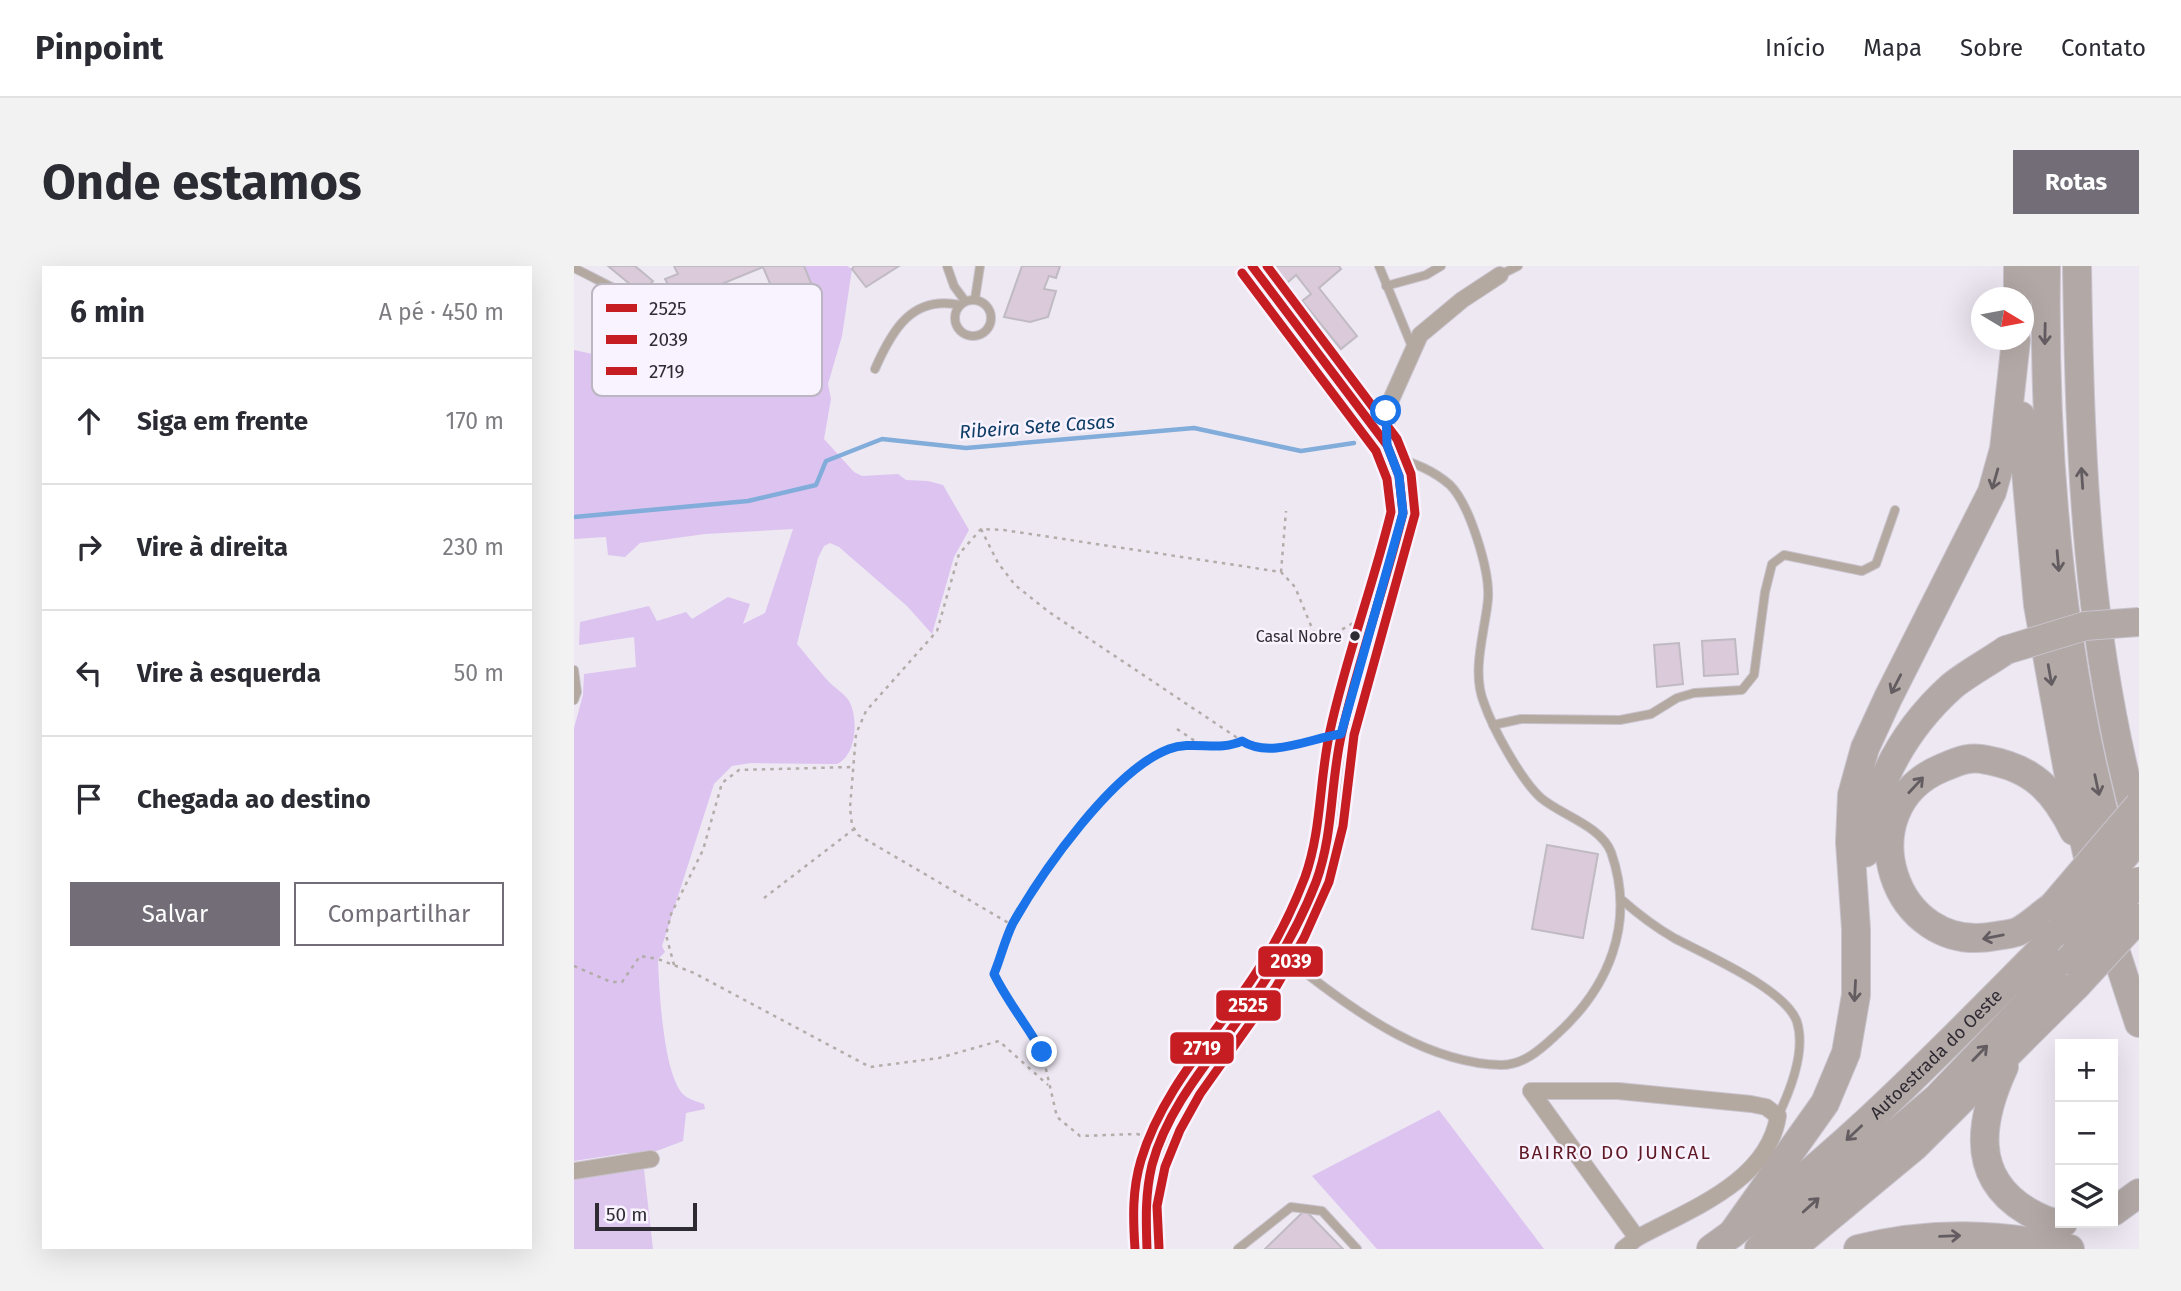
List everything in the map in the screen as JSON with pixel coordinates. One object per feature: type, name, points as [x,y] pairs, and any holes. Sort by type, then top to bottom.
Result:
[{"type":"highway","points":[[2018,266],[2018,287]]},
{"type":"highway","points":[[2046,266],[2048,436],[2058,569],[2075,676],[2102,811],[2139,940]]},
{"type":"highway","points":[[2077,266],[2080,453],[2089,570],[2104,675],[2139,830]]},
{"type":"highway","points":[[1722,1242],[1803,1138],[1825,1103],[1846,1053],[1856,995],[1856,929],[1850,842],[1852,794],[1865,748],[1888,698],[1992,492],[2004,449],[2016,350]]},
{"type":"highway","points":[[2018,350],[2038,606],[2085,852],[2139,1023]]},
{"type":"highway","points":[[1856,929],[1868,828],[1891,760],[1911,731],[1953,686],[2006,650],[2085,626],[2139,622]]},
{"type":"highway","points":[[2085,852],[2064,812],[2039,781],[2013,765],[1970,757],[1925,775],[1903,799],[1889,834],[1893,879],[1910,907],[1927,923],[1948,935],[1976,940],[2017,932],[2056,919],[2139,805]]},
{"type":"highway","name":"Autoestrada do Oeste","points":[[1722,1242],[1827,1158],[1906,1085],[2056,919],[2139,839]]},
{"type":"highway","name":"Autoestrada do Oeste","points":[[1759,1249],[1937,1098],[2073,973],[2139,881]]},
{"type":"highway","points":[[1791,1249],[1914,1147],[2011,1051],[2073,973],[2139,918]]},
{"type":"highway","points":[[2011,1051],[1991,1096],[1984,1123],[1989,1170],[2002,1190],[2020,1207],[2055,1224]]},
{"type":"highway","points":[[2118,1208],[2139,1193]]},
{"type":"highway","points":[[1858,1249],[1904,1238],[1958,1236],[2021,1238],[2070,1249]]},
{"type":"street","points":[[1147,1249],[1147,1190],[1161,1140],[1177,1105],[1261,988],[1292,934],[1329,838],[1341,734],[1379,607],[1403,513],[1399,476],[1389,450],[1252,266]]},
{"type":"street","points":[[1389,450],[1386,411],[1420,335],[1500,275]]},
{"type":"street","points":[[1623,1249],[1637,1238],[1722,1191],[1756,1164],[1776,1132],[1778,1116],[1766,1107],[1751,1104],[1618,1091],[1531,1091],[1637,1238]]},
{"type":"street","points":[[574,1171],[650,1159]]},
{"type":"lane","points":[[947,266],[963,303]]},
{"type":"lane","points":[[975,299],[980,266]]},
{"type":"lane","points":[[1379,266],[1413,349]]},
{"type":"lane","points":[[1385,286],[1426,275],[1441,266]]},
{"type":"lane","points":[[1500,275],[1518,266]]},
{"type":"lane","points":[[574,268],[607,284]]},
{"type":"lane","points":[[875,369],[900,322],[923,307],[942,301],[963,303],[975,299],[986,304],[991,315],[989,327],[980,335],[968,335],[958,328],[955,316],[963,303]]},
{"type":"lane","points":[[1307,974],[1387,1028],[1433,1051],[1502,1065],[1533,1056],[1569,1023],[1594,995],[1609,963],[1618,930],[1622,900],[1610,848],[1587,827],[1538,795],[1493,724],[1482,701],[1479,676],[1488,595],[1482,554],[1452,487],[1426,467],[1389,450]]},
{"type":"lane","points":[[1493,724],[1521,719],[1619,720],[1651,714],[1694,692],[1742,690],[1754,675],[1765,592],[1772,564],[1784,555],[1862,571],[1876,564],[1895,510]]},
{"type":"lane","points":[[574,670],[574,700]]},
{"type":"lane","points":[[1622,900],[1674,937],[1720,959],[1782,1001],[1797,1021],[1799,1047],[1789,1094],[1778,1116]]},
{"type":"lane","points":[[1238,1249],[1291,1207],[1322,1211],[1357,1249]]},
{"type":"path","points":[[1281,572],[1286,511]]},
{"type":"path","points":[[981,529],[1004,530],[1281,572],[1295,587],[1314,633],[1327,638],[1379,607]]},
{"type":"path","points":[[981,529],[998,563],[1015,585],[1040,606],[1251,747],[1292,746],[1317,737],[1341,734]]},
{"type":"path","points":[[981,529],[959,554],[936,631],[866,711],[856,734],[850,808],[854,829],[858,835],[1012,925]]},
{"type":"path","points":[[1177,729],[1201,745]]},
{"type":"path","points":[[1161,1140],[1137,1134],[1091,1137],[1072,1132],[1057,1117],[1042,1052],[1020,1014],[1004,996],[994,974],[1012,925],[1092,811],[1128,777],[1167,749],[1201,745],[1232,746],[1242,741]]},
{"type":"path","points":[[674,965],[666,935],[671,914],[703,850],[722,783],[739,770],[852,767]]},
{"type":"path","points":[[765,898],[854,829]]},
{"type":"path","points":[[574,966],[611,982],[622,982],[640,956],[658,959],[870,1067],[939,1058],[999,1041],[1049,1086]]},
{"type":"shaded area","points":[[804,266],[847,266],[852,269],[842,336],[828,384],[831,399],[824,439],[854,472],[862,476],[898,474],[906,480],[943,485],[969,530],[954,557],[932,634],[907,606],[839,547],[830,543],[824,546],[818,558],[797,644],[849,701],[855,727],[852,745],[843,760],[837,764],[751,763],[732,766],[714,784],[662,946],[665,952],[658,959],[664,1030],[671,1070],[684,1095],[704,1104],[705,1109],[686,1113],[683,1141],[646,1155],[626,1153],[574,1161],[574,728],[583,695],[584,674],[636,667],[634,637],[579,645],[580,622],[649,606],[657,621],[686,612],[692,619],[728,597],[750,604],[743,624],[765,613],[793,529],[705,534],[640,543],[625,557],[608,555],[606,537],[574,539],[574,350],[592,354],[592,396],[822,396],[822,284],[811,284]]},
{"type":"shaded area","points":[[1439,1110],[1544,1249],[1377,1249],[1312,1176]]},
{"type":"shaded area","points":[[644,1169],[653,1249],[574,1249],[574,1177]]},
{"type":"building","points":[[608,266],[635,266],[653,281],[650,284],[630,284]]},
{"type":"building","points":[[674,266],[804,266],[811,284],[770,284],[763,267],[721,284],[668,284],[665,279],[678,274]]},
{"type":"building","points":[[854,266],[899,266],[866,287],[852,269]]},
{"type":"building","points":[[1022,266],[1060,266],[1056,278],[1049,276],[1044,289],[1056,291],[1048,317],[1030,322],[1004,317]]},
{"type":"building","points":[[1274,266],[1339,266],[1341,269],[1319,288],[1357,336],[1341,349],[1302,301],[1311,294],[1296,275],[1287,283]]},
{"type":"building","points":[[1735,639],[1738,674],[1704,676],[1702,641]]},
{"type":"building","points":[[1679,643],[1683,684],[1657,687],[1654,645]]},
{"type":"building","points":[[1547,845],[1598,854],[1583,938],[1532,929]]},
{"type":"building","points":[[1305,1210],[1343,1249],[1265,1249]]},
{"type":"waterway","name":"Ribeira Sete Casas","points":[[574,517],[748,501],[816,485],[826,461],[882,439],[966,448],[1194,428],[1301,451],[1354,443]]},
{"type":"transit line","name":"2525","points":[[1147,1249],[1146,1207],[1152,1165],[1159,1144],[1178,1105],[1273,968],[1292,935],[1316,882],[1326,845],[1342,732],[1403,513],[1399,476],[1387,445],[1252,266]]},
{"type":"transit line","name":"2039","points":[[1159,1248],[1157,1206],[1165,1167],[1180,1130],[1200,1094],[1276,987],[1304,938],[1329,882],[1343,826],[1354,735],[1415,514],[1411,474],[1397,439],[1267,266]]},
{"type":"transit line","name":"2719","points":[[1135,1249],[1136,1182],[1150,1134],[1191,1064],[1269,952],[1305,877],[1315,841],[1326,749],[1336,703],[1391,512],[1387,479],[1376,451],[1242,273]]},
{"type":"place","name":"Casal Nobre","points":[[1355,636]]},
{"type":"district","name":"BAIRRO DO JUNCAL","points":[[1615,1152]]},
{"type":"route","points":[[1042,1052],[1020,1014],[1004,996],[994,974],[1012,925],[1092,811],[1137,768],[1167,749],[1185,745],[1232,746],[1242,741],[1251,747],[1292,746],[1317,737],[1341,734],[1391,566],[1403,513],[1399,476],[1387,445],[1386,411]]}]
